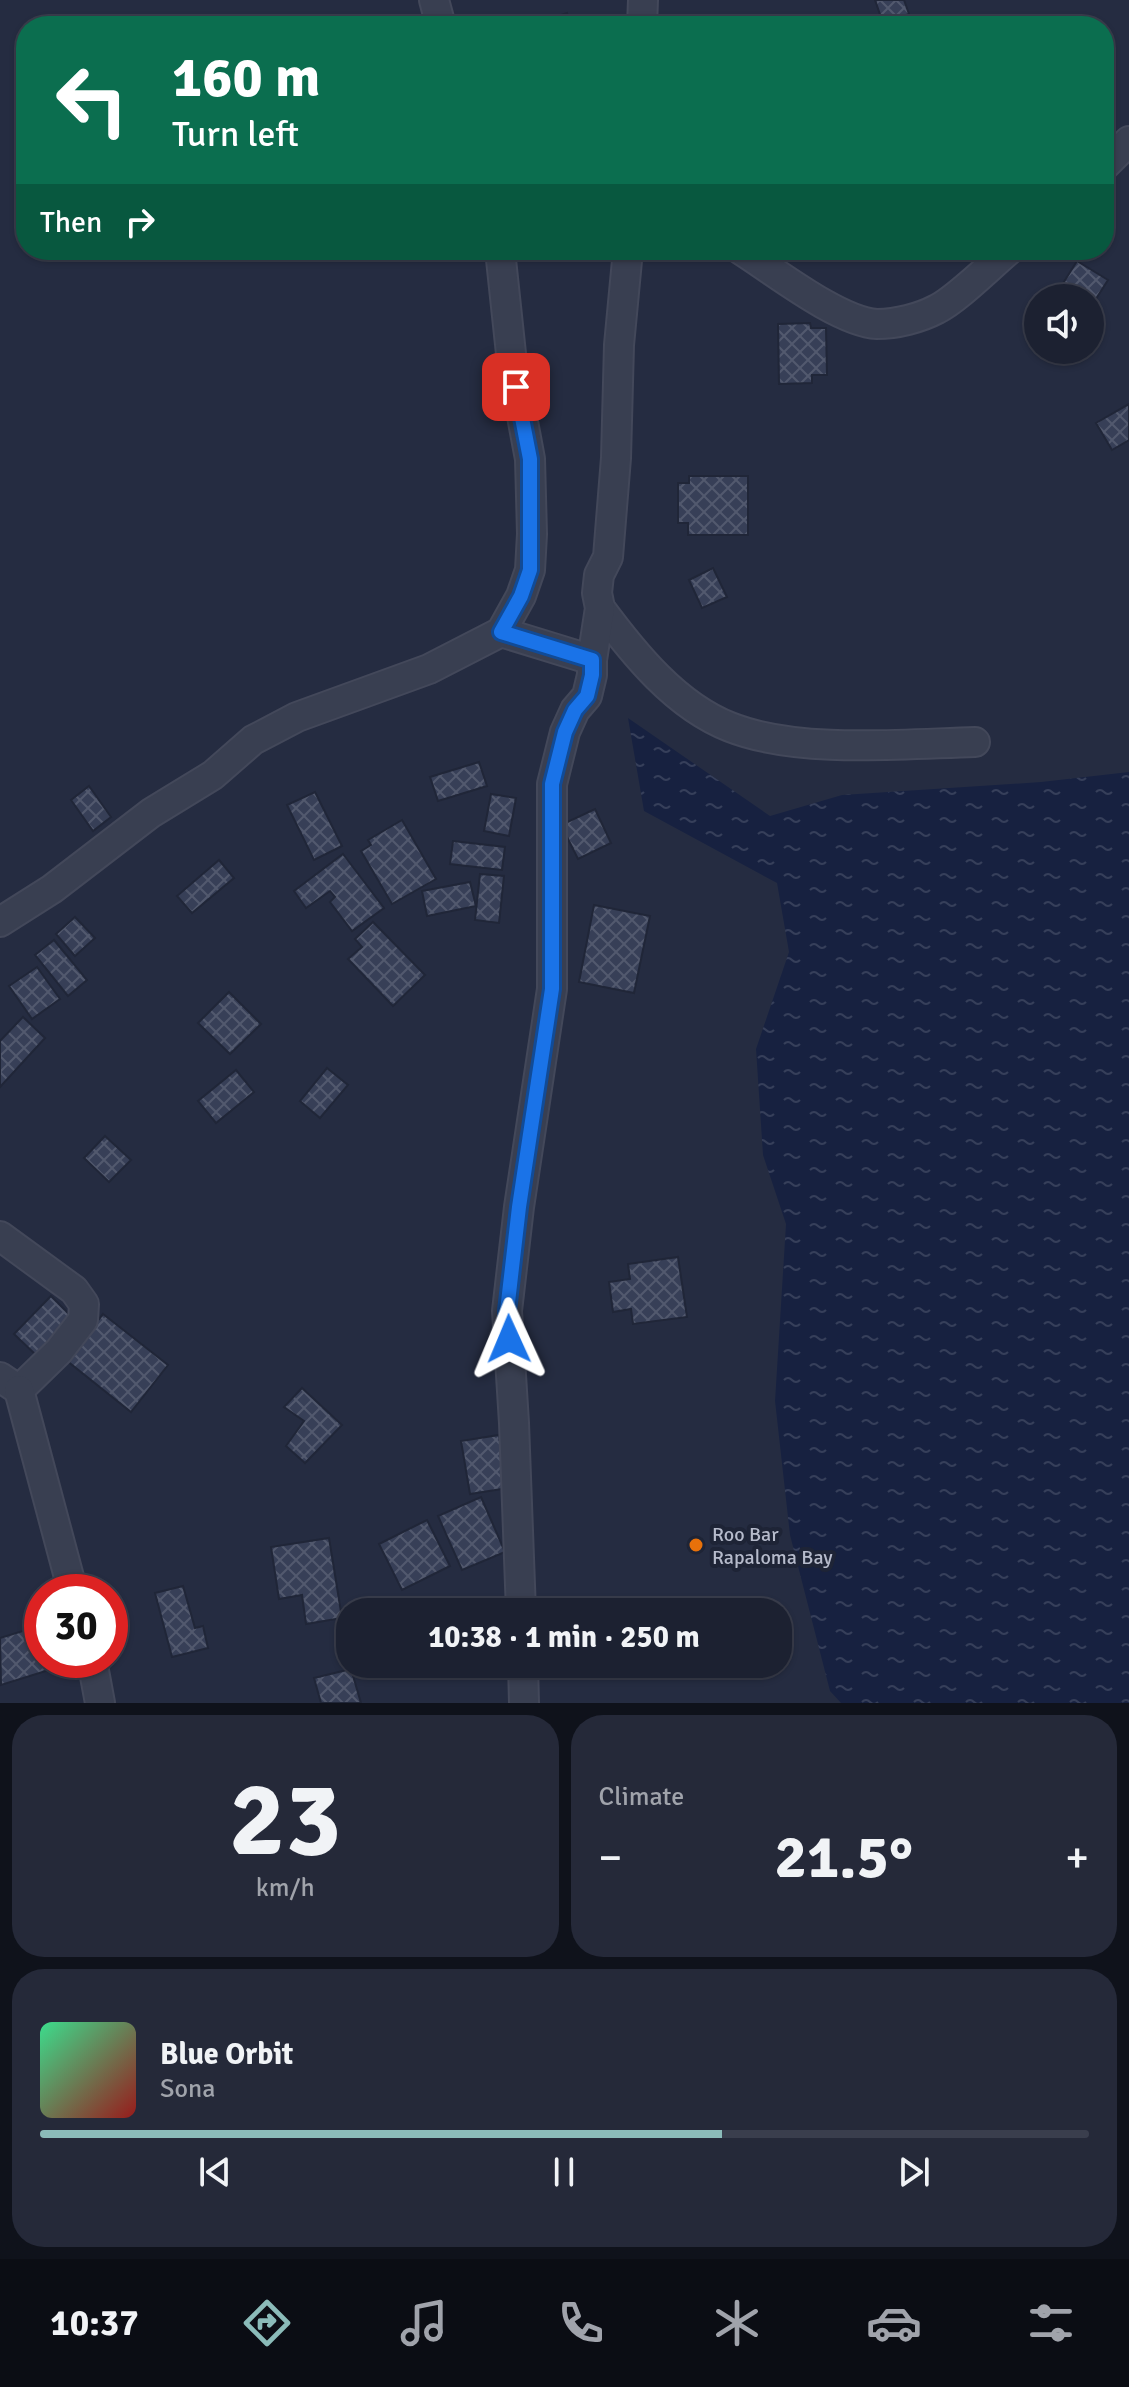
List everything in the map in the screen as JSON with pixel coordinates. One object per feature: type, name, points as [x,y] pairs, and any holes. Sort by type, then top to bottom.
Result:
[{"type":"street","points":[[1114,156],[1129,141]]},
{"type":"street","points":[[0,922],[52,889],[151,813],[213,775],[253,740],[297,717],[429,669],[501,632],[521,596],[530,570],[532,534],[530,459],[512,363],[501,260]]},
{"type":"street","points":[[520,1598],[507,1311],[519,1207],[552,989],[552,784],[565,732],[575,710],[587,696],[592,675],[600,608],[597,593],[599,575],[608,557],[616,458],[619,345],[627,260]]},
{"type":"street","points":[[757,260],[834,309],[876,324],[905,321],[940,309],[997,260]]},
{"type":"street","points":[[600,608],[631,650],[664,681],[694,707],[731,727],[781,739],[861,746],[975,742]]},
{"type":"street","points":[[501,632],[592,660]]},
{"type":"street","points":[[0,1236],[74,1290],[84,1304],[83,1320],[59,1351],[10,1384],[68,1574]]},
{"type":"street","points":[[95,1678],[100,1703]]},
{"type":"street","points":[[523,1678],[524,1703]]},
{"type":"water","points":[[628,718],[770,816],[842,795],[1041,782],[1129,772],[1129,1703],[841,1703],[830,1691],[790,1535],[775,1401],[786,1224],[763,1155],[756,1049],[789,952],[777,883],[644,811]]},
{"type":"building","points":[[875,0],[904,0],[909,14],[903,16],[881,16]]},
{"type":"building","points":[[1077,261],[1108,280],[1104,286],[1063,284]]},
{"type":"building","points":[[810,323],[811,328],[826,328],[827,375],[812,375],[812,383],[779,384],[778,324]]},
{"type":"building","points":[[1129,404],[1129,440],[1112,450],[1096,423]]},
{"type":"building","points":[[689,476],[748,476],[748,535],[688,535],[688,523],[678,523],[678,483],[689,483]]},
{"type":"building","points":[[713,568],[727,597],[702,608],[689,580]]},
{"type":"building","points":[[479,762],[487,786],[438,801],[430,777]]},
{"type":"building","points":[[89,786],[111,817],[93,831],[71,800]]},
{"type":"building","points":[[315,792],[342,846],[314,860],[287,805]]},
{"type":"building","points":[[491,794],[516,798],[509,836],[484,831]]},
{"type":"building","points":[[595,809],[611,843],[578,859],[561,825]]},
{"type":"building","points":[[402,820],[436,879],[392,904],[361,851],[371,845],[368,840]]},
{"type":"building","points":[[453,841],[505,847],[502,870],[450,864]]},
{"type":"building","points":[[343,854],[384,908],[352,931],[330,902],[335,897],[330,891],[306,908],[294,891]]},
{"type":"building","points":[[219,860],[234,878],[192,913],[177,896]]},
{"type":"building","points":[[480,874],[504,876],[499,923],[475,920]]},
{"type":"building","points":[[470,882],[476,906],[427,916],[422,891]]},
{"type":"building","points":[[594,905],[650,916],[634,993],[579,982]]},
{"type":"building","points":[[75,917],[95,938],[75,956],[56,934]]},
{"type":"building","points":[[373,922],[425,975],[393,1006],[348,959],[362,947],[355,939]]},
{"type":"building","points":[[54,940],[87,980],[68,996],[35,955]]},
{"type":"building","points":[[37,967],[60,999],[32,1019],[9,986]]},
{"type":"building","points":[[229,992],[261,1024],[230,1054],[198,1023]]},
{"type":"building","points":[[23,1017],[45,1038],[0,1087],[0,1041]]},
{"type":"building","points":[[327,1068],[348,1085],[320,1118],[300,1101]]},
{"type":"building","points":[[236,1070],[254,1092],[216,1123],[198,1101]]},
{"type":"building","points":[[105,1136],[131,1160],[109,1182],[84,1158]]},
{"type":"building","points":[[678,1257],[687,1317],[633,1324],[631,1309],[613,1312],[609,1282],[630,1279],[628,1264]]},
{"type":"building","points":[[51,1296],[73,1318],[36,1355],[14,1334]]},
{"type":"building","points":[[103,1314],[168,1365],[131,1412],[66,1360]]},
{"type":"building","points":[[302,1388],[342,1425],[305,1463],[286,1446],[304,1421],[284,1407]]},
{"type":"building","points":[[499,1435],[508,1488],[470,1494],[461,1441]]},
{"type":"building","points":[[481,1497],[505,1552],[462,1570],[438,1516]]},
{"type":"building","points":[[427,1520],[450,1566],[402,1590],[379,1544]]},
{"type":"building","points":[[329,1538],[339,1598],[336,1598],[336,1619],[306,1624],[302,1595],[279,1599],[271,1547]]},
{"type":"building","points":[[183,1586],[195,1628],[203,1626],[208,1648],[172,1657],[155,1593]]},
{"type":"building","points":[[24,1631],[24,1678],[1,1685],[0,1638]]},
{"type":"building","points":[[336,1673],[336,1678],[354,1678],[361,1703],[321,1703],[314,1678]]},
{"type":"place","name":"Roo Bar Rapaloma Bay","points":[[696,1545]]},
{"type":"route","points":[[509,1339],[507,1311],[519,1207],[552,989],[552,784],[565,732],[575,710],[587,696],[592,675],[592,660],[501,632],[521,596],[530,570],[530,459],[516,387]]}]
